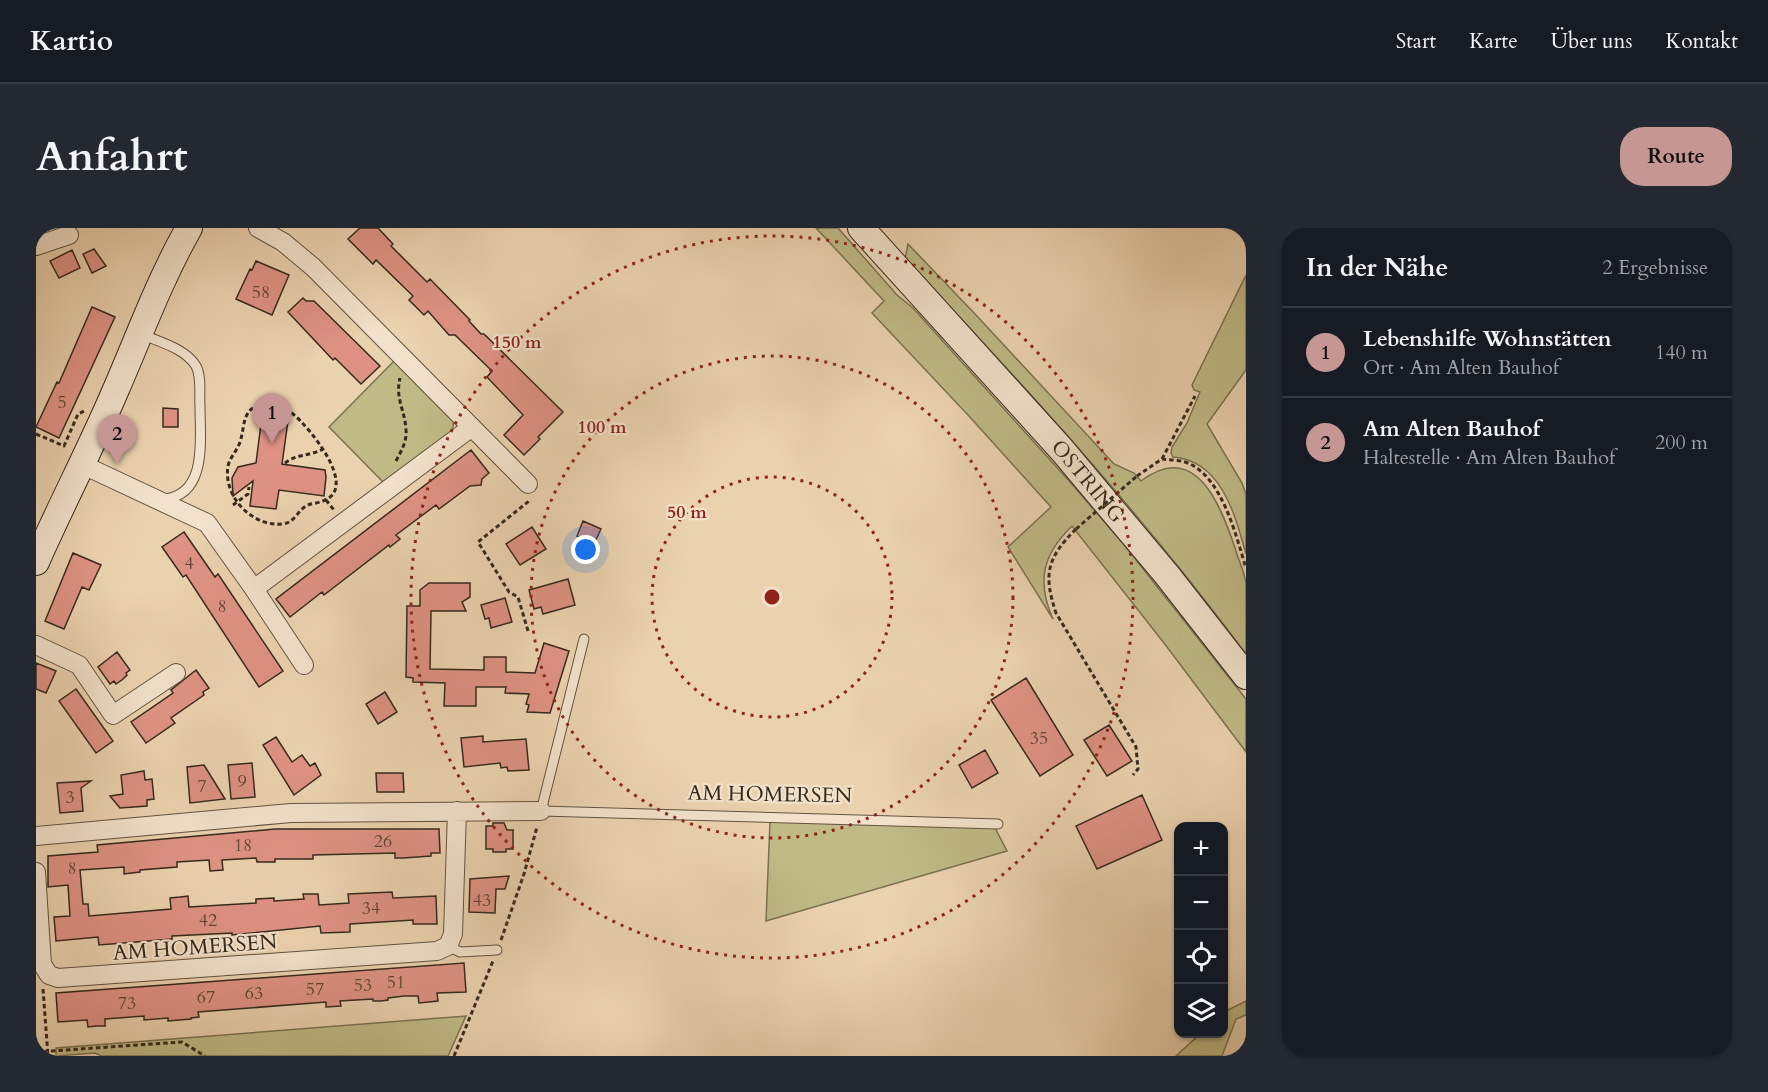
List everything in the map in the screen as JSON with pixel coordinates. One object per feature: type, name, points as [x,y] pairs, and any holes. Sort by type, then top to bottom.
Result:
[{"type":"main road","points":[[36,562],[114,394],[178,247],[189,228]]},
{"type":"main road","name":"OSTRING","points":[[849,228],[922,296]]},
{"type":"main road","name":"OSTRING","points":[[861,228],[1062,450],[1167,575],[1246,676]]},
{"type":"street","points":[[258,228],[283,242],[313,267],[472,427],[529,493]]},
{"type":"street","points":[[36,246],[69,235]]},
{"type":"street","points":[[254,590],[472,427]]},
{"type":"street","points":[[81,464],[154,496],[207,523],[304,664]]},
{"type":"street","points":[[36,645],[79,665],[113,715],[176,673]]},
{"type":"street","name":"AM HOMERSEN","points":[[36,836],[280,813],[541,810]]},
{"type":"street","points":[[448,945],[453,934],[457,811]]},
{"type":"street","points":[[36,872],[42,964],[49,975]]},
{"type":"street","name":"AM HOMERSEN","points":[[49,975],[58,978],[88,977],[437,951],[448,945]]},
{"type":"lane","points":[[139,333],[183,353],[195,364],[199,377],[200,450],[195,476],[177,496],[163,499],[154,496]]},
{"type":"lane","points":[[541,810],[584,639]]},
{"type":"lane","name":"AM HOMERSEN","points":[[541,810],[998,824]]},
{"type":"lane","name":"AM HOMERSEN","points":[[448,945],[460,952],[497,950]]},
{"type":"path","points":[[398,482],[394,472],[395,465],[403,448],[406,431],[399,399],[399,384],[403,371],[409,364]]},
{"type":"path","points":[[1133,775],[1138,769],[1136,747],[1056,613],[1049,593],[1051,561],[1059,546],[1076,529],[1137,476],[1162,459],[1195,396]]},
{"type":"path","points":[[270,403],[286,410],[313,434],[323,449],[336,479],[334,494],[326,500],[306,506],[292,521],[284,524],[264,522],[251,517],[238,501],[228,484],[230,458],[239,445],[243,420],[259,404],[270,403]]},
{"type":"path","points":[[36,434],[64,446],[78,414],[84,412],[88,404]]},
{"type":"path","points":[[285,463],[323,449]]},
{"type":"path","points":[[1162,459],[1189,464],[1202,472],[1210,481],[1224,507],[1246,568]]},
{"type":"path","points":[[233,505],[248,494],[249,487]]},
{"type":"path","points":[[528,631],[518,597],[509,592],[478,542],[529,493]]},
{"type":"path","points":[[454,1056],[497,950],[527,863],[541,810]]},
{"type":"path","points":[[48,1054],[43,986],[49,975]]},
{"type":"path","points":[[36,1052],[48,1054],[182,1042],[205,1056]]},
{"type":"shaded area","points":[[816,228],[838,228],[1071,483],[1125,546],[1246,699],[1246,752],[1072,526],[1054,547],[1045,569],[1045,592],[1053,619],[1008,547],[1051,507],[872,313],[884,301]]},
{"type":"shaded area","points":[[908,244],[1114,464],[1134,473],[1141,481],[1160,470],[1177,468],[1191,473],[1203,483],[1214,497],[1222,514],[1244,575],[1246,654],[1166,551],[1081,451],[905,259]]},
{"type":"shaded area","points":[[1246,275],[1246,370],[1207,424],[1242,483],[1246,494],[1246,554],[1231,507],[1215,479],[1204,468],[1190,461],[1173,457],[1171,453],[1200,392],[1194,390],[1192,385]]},
{"type":"shaded area","points":[[395,360],[454,421],[452,431],[384,483],[329,427]]},
{"type":"shaded area","points":[[770,821],[995,828],[1007,851],[766,921]]},
{"type":"shaded area","points":[[1246,1001],[1246,1015],[1236,1019],[1222,1056],[1176,1056],[1196,1038],[1228,1038],[1228,1010]]},
{"type":"shaded area","points":[[466,1016],[448,1056],[101,1056],[95,1053],[56,1056],[56,1048]]},
{"type":"building","points":[[360,228],[378,228],[393,244],[391,246],[427,282],[430,279],[481,334],[484,334],[563,412],[524,455],[504,435],[523,415],[487,377],[492,371],[455,335],[449,335],[428,311],[424,315],[409,300],[413,296],[376,260],[373,264],[348,239]]},
{"type":"building","points":[[94,249],[106,266],[92,273],[83,254]]},
{"type":"building","points":[[72,250],[80,268],[59,278],[50,261]]},
{"type":"building","points":[[256,261],[289,275],[272,315],[236,299]]},
{"type":"building","points":[[303,298],[306,301],[314,301],[380,366],[361,384],[335,358],[333,360],[288,312]]},
{"type":"building","points":[[92,307],[115,317],[59,438],[36,427],[57,382],[59,383]]},
{"type":"building","points":[[163,408],[178,409],[178,427],[163,427]]},
{"type":"building","points":[[262,416],[283,418],[288,421],[282,464],[325,470],[324,496],[279,490],[276,509],[250,506],[253,481],[233,496],[232,478],[238,467],[256,463]]},
{"type":"building","points":[[471,450],[489,473],[482,479],[481,485],[470,486],[439,509],[436,505],[396,535],[400,539],[390,547],[389,545],[324,595],[322,592],[290,617],[276,599]]},
{"type":"building","points":[[583,521],[601,529],[594,544],[577,536]]},
{"type":"building","points":[[532,527],[546,549],[520,565],[506,544]]},
{"type":"building","points":[[184,532],[215,577],[218,574],[283,671],[259,687],[186,575],[183,577],[162,547]]},
{"type":"building","points":[[73,553],[101,565],[89,590],[82,587],[64,629],[45,621]]},
{"type":"building","points":[[568,579],[575,605],[543,614],[541,607],[534,609],[529,590]]},
{"type":"building","points":[[429,583],[470,583],[470,597],[462,602],[466,611],[431,611],[430,669],[484,670],[484,657],[506,657],[506,672],[535,673],[544,643],[569,651],[550,713],[527,712],[529,705],[526,704],[529,694],[505,693],[506,687],[476,687],[476,706],[444,706],[445,683],[413,682],[413,678],[406,677],[407,606],[420,606],[420,590]]},
{"type":"building","points":[[505,598],[512,622],[491,628],[489,618],[485,619],[481,605]]},
{"type":"building","points":[[117,652],[130,670],[122,680],[116,684],[114,681],[110,684],[98,667]]},
{"type":"building","points":[[36,663],[56,671],[46,693],[36,689]]},
{"type":"building","points":[[196,670],[209,688],[203,692],[204,695],[171,718],[175,723],[146,743],[131,722],[173,693],[171,690]]},
{"type":"building","points":[[1026,678],[1073,755],[1040,776],[991,700]]},
{"type":"building","points":[[76,689],[113,741],[96,753],[59,701]]},
{"type":"building","points":[[385,692],[397,712],[378,724],[366,704]]},
{"type":"building","points":[[1109,725],[1132,761],[1107,776],[1084,740]]},
{"type":"building","points":[[483,736],[483,742],[526,739],[529,770],[508,771],[507,767],[501,768],[500,763],[464,767],[461,738]]},
{"type":"building","points":[[276,737],[292,762],[302,755],[310,766],[315,763],[321,775],[294,795],[263,745]]},
{"type":"building","points":[[985,750],[998,773],[972,788],[959,765]]},
{"type":"building","points":[[252,763],[255,797],[231,799],[228,765]]},
{"type":"building","points":[[204,765],[225,799],[190,803],[187,767]]},
{"type":"building","points":[[144,771],[145,780],[152,779],[154,799],[147,800],[147,806],[120,808],[110,796],[123,794],[121,775]]},
{"type":"building","points":[[376,773],[403,773],[404,792],[377,792]]},
{"type":"building","points":[[91,781],[81,788],[83,811],[60,813],[57,783]]},
{"type":"building","points":[[1142,795],[1162,840],[1097,869],[1076,826]]},
{"type":"building","points":[[493,823],[504,823],[507,830],[513,830],[513,849],[506,849],[506,852],[493,852],[493,849],[486,849],[486,826],[493,826]]},
{"type":"building","points":[[275,829],[439,829],[440,853],[403,858],[395,858],[395,853],[313,855],[313,859],[275,859],[275,862],[257,862],[256,858],[222,860],[223,870],[210,871],[209,860],[177,862],[177,867],[140,870],[140,872],[124,874],[124,867],[80,870],[83,904],[88,904],[89,916],[171,909],[170,898],[188,896],[189,907],[256,903],[256,899],[274,898],[274,901],[304,899],[303,894],[318,894],[319,905],[349,903],[348,894],[392,892],[393,898],[436,896],[437,924],[413,924],[413,920],[350,924],[350,932],[321,933],[320,926],[232,935],[232,933],[172,936],[172,939],[99,945],[98,937],[56,941],[54,917],[70,916],[68,885],[48,887],[48,856],[98,852],[97,845]]},
{"type":"building","points":[[509,876],[505,889],[496,889],[495,913],[469,912],[470,879]]},
{"type":"building","points":[[464,963],[466,992],[437,993],[438,1001],[419,1003],[418,996],[404,996],[381,1001],[373,1001],[373,999],[340,1001],[341,1006],[326,1007],[326,1002],[198,1012],[199,1017],[168,1021],[168,1018],[144,1020],[144,1016],[105,1019],[105,1026],[88,1027],[87,1020],[58,1022],[56,993]]},
{"type":"place","name":"Lebenshilfe Wohnstätten","points":[[272,443]]},
{"type":"place","name":"Am Alten Bauhof","points":[[117,464]]}]
